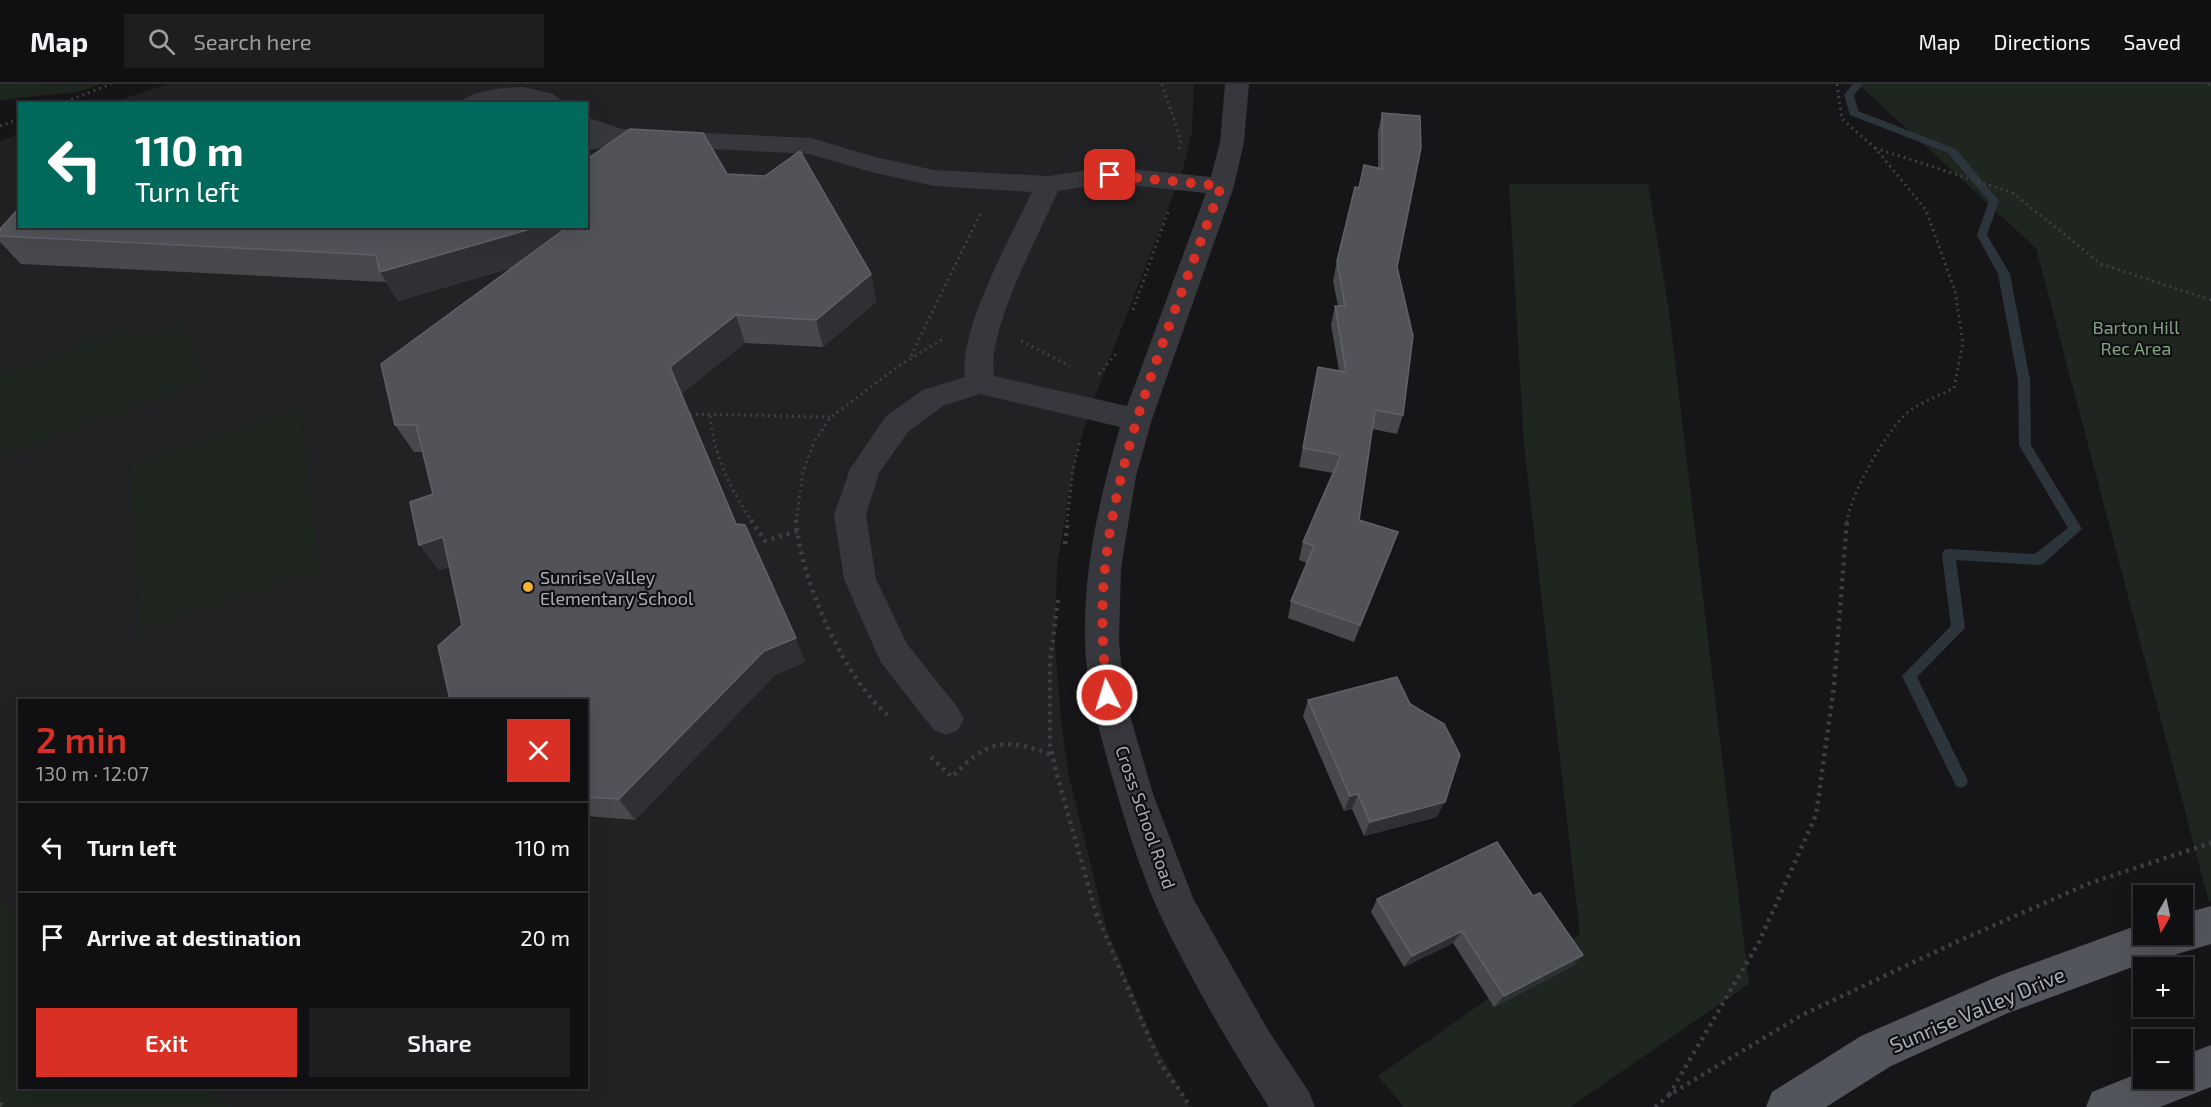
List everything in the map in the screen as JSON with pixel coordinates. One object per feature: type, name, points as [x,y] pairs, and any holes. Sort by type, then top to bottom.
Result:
[{"type":"main road","points":[[2193,930],[2211,925]]},
{"type":"main road","name":"Sunrise Valley Drive","points":[[1787,1107],[1876,1051],[2001,995],[2140,945]]},
{"type":"main road","points":[[2193,1073],[2211,1066]]},
{"type":"main road","points":[[2107,1107],[2153,1089]]},
{"type":"street","name":"Cross School Road","points":[[1237,84],[1236,111],[1221,186],[1137,419],[1121,476],[1105,568],[1102,641],[1107,695],[1135,794],[1177,908],[1253,1045],[1294,1107]]},
{"type":"street","points":[[477,102],[501,94],[518,93],[533,95],[549,102]]},
{"type":"street","points":[[588,125],[619,136]]},
{"type":"street","points":[[588,143],[619,136],[811,146],[871,164],[934,178],[996,183],[1048,184],[1110,175],[1221,186]]},
{"type":"street","points":[[980,383],[977,360],[982,333],[1048,184]]},
{"type":"street","points":[[946,719],[894,654],[860,579],[850,515],[865,470],[897,424],[933,398],[980,383],[1089,411],[1137,419]]},
{"type":"path","points":[[65,102],[111,84]]},
{"type":"path","points":[[1162,84],[1181,140],[1179,146]]},
{"type":"path","points":[[1669,1095],[1759,942],[1816,815],[1834,686],[1848,512],[1875,455],[1910,410],[1954,388],[1963,343],[1955,291],[1926,210],[1875,148],[1842,119],[1837,84]]},
{"type":"path","points":[[0,126],[18,120]]},
{"type":"path","points":[[1875,148],[2013,193],[2101,264],[2211,300]]},
{"type":"path","points":[[911,357],[996,183]]},
{"type":"path","points":[[897,724],[876,707],[850,672],[829,627],[807,570],[797,531],[796,506],[803,470],[816,439],[832,417],[911,357],[946,337],[982,333],[1014,338],[1050,353],[1079,371]]},
{"type":"path","points":[[1089,372],[1099,373]]},
{"type":"path","points":[[690,414],[832,417]]},
{"type":"path","points":[[710,416],[711,440],[724,475],[765,541],[797,531]]},
{"type":"path","points":[[928,754],[952,777],[973,753],[1010,742],[1029,745],[1052,755]]},
{"type":"path","points":[[1655,1107],[1669,1095],[1802,1015],[1954,943],[2090,883],[2211,843]]},
{"type":"path","points":[[0,1103],[4,1107]]},
{"type":"shaded area","name":"Sunrise Valley Elementary School","points":[[168,84],[1194,84],[1192,133],[1182,173],[1092,404],[1076,455],[1057,566],[1055,645],[1062,729],[1069,776],[1106,927],[1152,1038],[1190,1107],[213,1107],[192,1089],[588,1089],[588,699],[18,699],[18,929],[0,912],[0,141],[18,134],[18,228],[588,228],[588,102],[113,102]]},
{"type":"green space","points":[[0,84],[101,84],[77,92],[0,100]]},
{"type":"green space","name":"Barton Hill Rec Area","points":[[1858,84],[2211,84],[2211,901],[2209,902],[2036,248]]},
{"type":"green space","points":[[1509,184],[1648,184],[1669,311],[1749,984],[1570,1107],[1404,1107],[1378,1076],[1580,934],[1524,445]]},
{"type":"green space","points":[[180,320],[207,381],[0,459],[0,373],[127,325],[131,339]]},
{"type":"green space","points":[[300,404],[320,573],[140,633],[129,461]]},
{"type":"green space","points":[[0,901],[18,917],[18,1089],[208,1089],[228,1107],[0,1107]]},
{"type":"building","points":[[1382,113],[1420,116],[1421,148],[1397,267],[1413,336],[1403,415],[1375,410],[1359,520],[1398,532],[1360,625],[1291,601],[1314,546],[1303,542],[1341,455],[1303,448],[1318,367],[1346,372],[1335,306],[1345,306],[1337,261],[1355,187],[1359,188],[1364,165],[1382,169]]},
{"type":"building","points":[[630,129],[703,133],[727,174],[765,176],[800,151],[871,274],[816,320],[736,315],[670,367],[736,524],[745,525],[796,638],[764,651],[619,799],[588,797],[588,699],[450,699],[438,646],[462,625],[443,537],[419,545],[410,502],[433,494],[416,425],[395,425],[381,364],[566,228],[588,228],[588,159]]},
{"type":"building","points":[[18,209],[18,228],[534,228],[380,272],[376,255],[0,236],[0,229]]},
{"type":"building","points":[[1397,677],[1410,704],[1444,724],[1460,755],[1445,802],[1370,822],[1358,794],[1350,796],[1308,700]]},
{"type":"building","points":[[1497,842],[1533,896],[1540,893],[1583,955],[1504,996],[1462,931],[1412,956],[1377,899]]},
{"type":"waterway","points":[[1858,84],[1849,95],[1853,113],[1952,151],[1994,201],[1982,235],[2004,274],[2024,380],[2025,445],[2076,529],[2038,560],[1949,554],[1958,628],[1909,676],[1961,781]]},
{"type":"place","name":"Sunrise Valley Elementary School","points":[[528,587]]},
{"type":"route","points":[[1107,695],[1102,641],[1105,568],[1121,476],[1137,419],[1221,186],[1110,175]]}]
